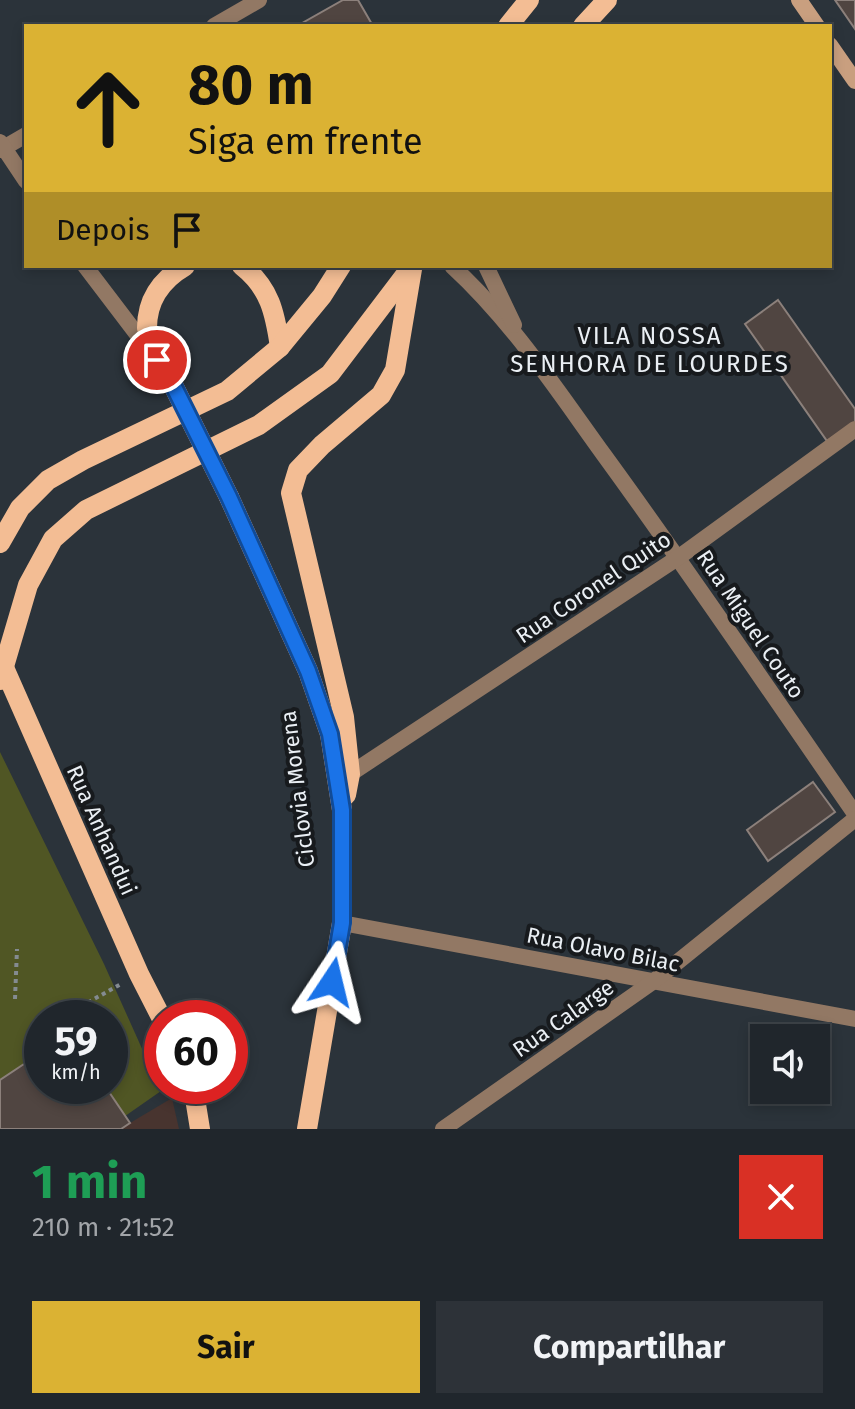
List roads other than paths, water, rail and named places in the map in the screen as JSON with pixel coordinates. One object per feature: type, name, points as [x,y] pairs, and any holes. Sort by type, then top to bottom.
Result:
[{"type":"main road","points":[[510,24],[529,0]]},
{"type":"main road","points":[[585,24],[607,0]]},
{"type":"main road","points":[[799,0],[816,24]]},
{"type":"main road","points":[[832,48],[855,81]]},
{"type":"main road","points":[[182,268],[160,285],[150,305],[147,328],[229,497],[308,671],[344,777]]},
{"type":"main road","points":[[245,268],[256,277],[265,291],[277,323],[280,347]]},
{"type":"main road","points":[[0,543],[20,508],[48,480],[227,391],[280,347],[322,296],[340,268]]},
{"type":"main road","points":[[1,669],[28,585],[53,539],[86,510],[259,425],[330,374],[410,268]]},
{"type":"main road","points":[[307,1129],[342,923],[344,717],[291,493],[298,470],[322,445],[381,395],[395,370],[412,268]]},
{"type":"main road","name":"Rua Anhandui","points":[[1,669],[152,1000]]},
{"type":"main road","points":[[196,1104],[200,1129]]},
{"type":"street","points":[[217,24],[259,0]]},
{"type":"street","points":[[24,136],[1,146],[24,178]]},
{"type":"street","points":[[87,268],[168,375]]},
{"type":"street","name":"Rua Miguel Couto","points":[[454,268],[524,344],[679,557],[855,817]]},
{"type":"street","name":"Rua Miguel Couto","points":[[487,268],[524,344]]},
{"type":"street","name":"Rua Coronel Quito","points":[[344,777],[679,557],[855,429]]},
{"type":"street","name":"Rua Calarge","points":[[443,1129],[654,981],[855,817]]},
{"type":"street","name":"Rua Olavo Bilac","points":[[342,923],[855,1019]]},
{"type":"district","name":"VILA NOSSA SENHORA DE LOURDES","points":[[650,350]]}]
